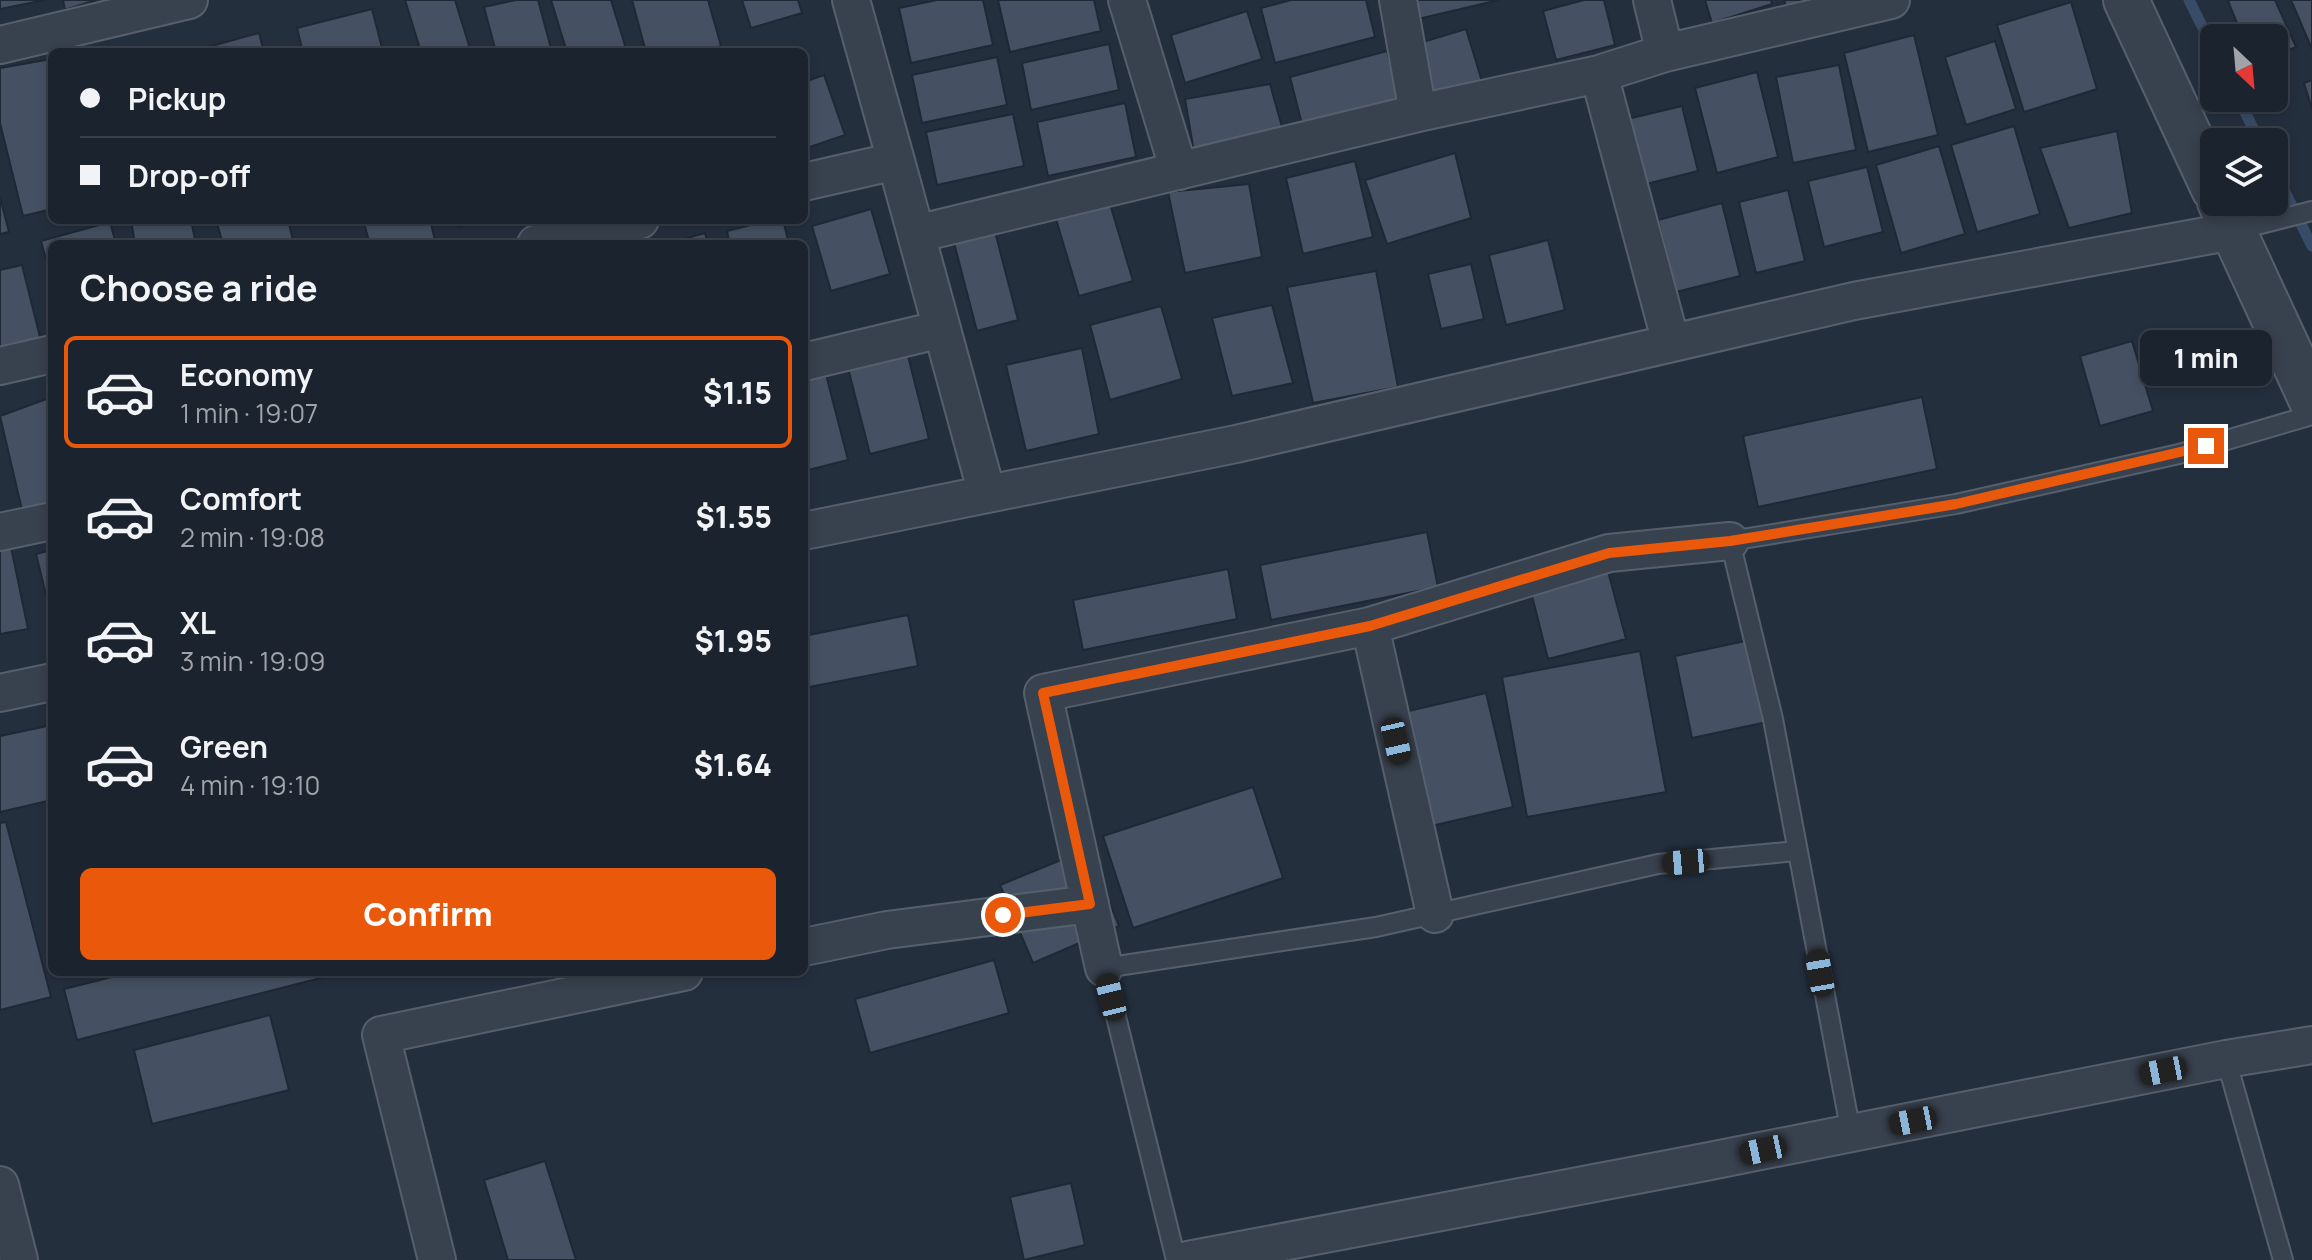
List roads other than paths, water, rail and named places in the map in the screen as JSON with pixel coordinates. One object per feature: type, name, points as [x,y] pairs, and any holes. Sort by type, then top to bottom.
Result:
[{"type":"street","points":[[0,45],[189,0]]},
{"type":"street","points":[[851,0],[987,494]]},
{"type":"street","points":[[1127,0],[1179,171]]},
{"type":"street","points":[[1398,0],[1418,113]]},
{"type":"street","points":[[1652,0],[1665,53]]},
{"type":"street","points":[[916,234],[1418,113],[1599,74],[1665,53],[1891,0]]},
{"type":"street","points":[[2126,0],[2200,159]]},
{"type":"street","points":[[1599,74],[1671,343]]},
{"type":"street","points":[[808,181],[896,161]]},
{"type":"street","points":[[808,530],[1236,444],[2226,216],[2312,401]]},
{"type":"street","points":[[553,240],[623,224]]},
{"type":"street","points":[[808,361],[942,329]]},
{"type":"street","points":[[0,366],[48,355]]},
{"type":"street","points":[[0,532],[48,522]]},
{"type":"street","points":[[1104,968],[1043,693],[1370,626],[1609,553],[1730,541]]},
{"type":"street","points":[[1370,626],[1435,914]]},
{"type":"street","points":[[0,693],[48,683]]},
{"type":"street","points":[[808,946],[887,930],[1090,904]]},
{"type":"street","points":[[437,1260],[381,1035],[665,976]]},
{"type":"street","points":[[1188,1260],[2226,1059],[2312,1045]]},
{"type":"street","points":[[0,1185],[19,1260]]},
{"type":"lane","points":[[2288,212],[2312,211]]},
{"type":"lane","points":[[1851,1133],[1773,719],[1730,541],[1971,501],[2179,454],[2312,415]]},
{"type":"lane","points":[[1176,1260],[1104,968],[1376,927],[1658,864],[1797,851]]},
{"type":"lane","points":[[2226,1059],[2283,1260]]},
{"type":"waterway","points":[[2189,0],[2201,24]]},
{"type":"waterway","points":[[2245,112],[2253,128]]},
{"type":"waterway","points":[[2288,198],[2312,246]]}]
